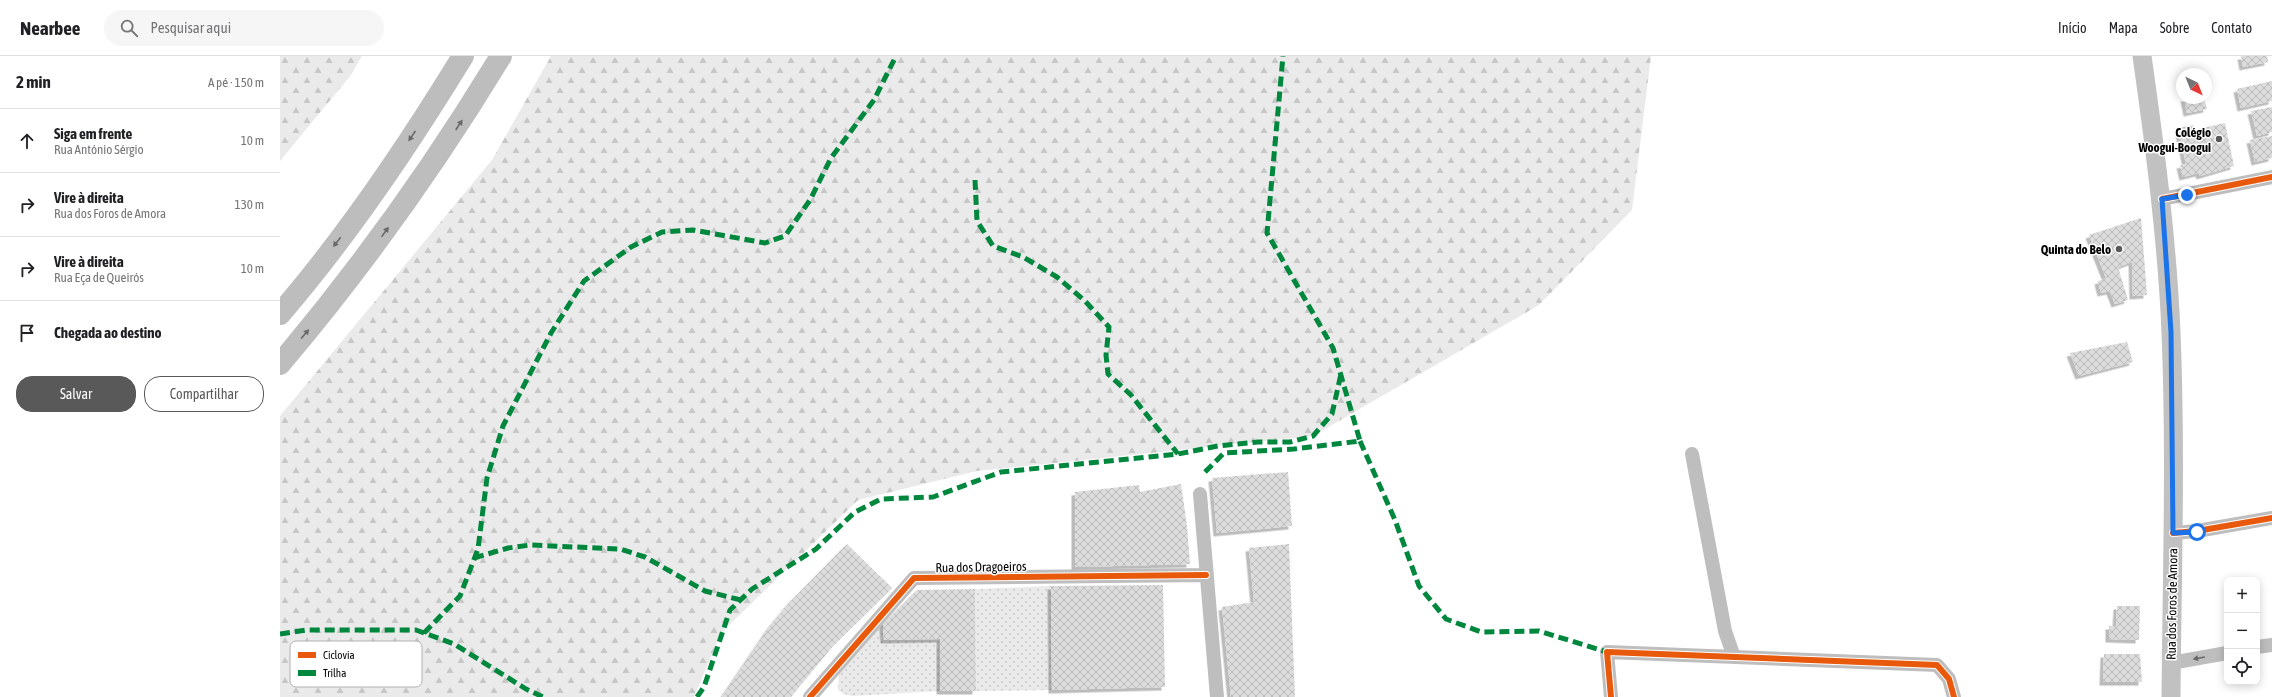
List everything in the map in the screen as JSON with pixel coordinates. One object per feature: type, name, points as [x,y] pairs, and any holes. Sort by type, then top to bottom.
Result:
[{"type":"highway","points":[[280,314],[343,235],[386,176],[463,56]]},
{"type":"highway","points":[[280,364],[319,318],[399,213],[445,146],[501,56]]},
{"type":"main road","name":"Rua dos Foros de Amora","points":[[2142,56],[2162,199],[2171,332],[2173,533],[2171,697]]},
{"type":"street","points":[[2162,199],[2272,177]]},
{"type":"street","points":[[1692,454],[1725,631],[1734,657]]},
{"type":"street","points":[[1200,494],[1217,697]]},
{"type":"street","points":[[2173,533],[2197,532],[2272,518]]},
{"type":"street","name":"Rua dos Dragoeiros","points":[[810,697],[914,578],[1206,575]]},
{"type":"street","points":[[2260,647],[2272,645]]},
{"type":"street","points":[[1611,697],[1607,652],[1937,665],[1949,679],[1954,697]]},
{"type":"street","points":[[2171,663],[2224,654]]},
{"type":"green space","points":[[280,56],[362,56],[351,75],[280,161]]},
{"type":"green space","points":[[551,56],[1651,56],[1632,210],[1539,305],[1313,436],[977,471],[858,500],[721,633],[694,697],[280,697],[280,416],[492,160]]},
{"type":"green space","points":[[1051,586],[1052,690],[976,691],[975,589]]},
{"type":"green space","points":[[883,624],[884,640],[940,639],[940,691],[852,696],[844,694],[838,690],[839,673],[845,663]]},
{"type":"building","points":[[2241,56],[2267,56],[2268,62],[2243,67]]},
{"type":"building","points":[[2272,81],[2272,101],[2241,108],[2237,89]]},
{"type":"building","points":[[2185,104],[2206,104],[2207,109],[2187,113]]},
{"type":"building","points":[[2272,107],[2272,132],[2257,136],[2251,111]]},
{"type":"building","points":[[2225,123],[2234,166],[2200,176],[2199,173],[2183,177],[2180,165],[2186,164],[2178,128],[2193,125],[2194,130]]},
{"type":"building","points":[[2272,136],[2272,158],[2255,162],[2250,140]]},
{"type":"building","name":"Quinta do Belo","points":[[2141,218],[2147,295],[2133,296],[2132,262],[2118,267],[2128,300],[2115,304],[2110,291],[2101,293],[2098,281],[2106,278],[2089,235]]},
{"type":"building","points":[[2127,342],[2133,362],[2079,376],[2070,353]]},
{"type":"building","points":[[1288,472],[1292,526],[1217,533],[1212,478]]},
{"type":"building","points":[[1181,484],[1187,526],[1190,564],[1075,567],[1075,492],[1139,485],[1140,492]]},
{"type":"building","points":[[847,544],[892,588],[833,646],[791,697],[722,697],[770,626],[788,604]]},
{"type":"building","points":[[1289,544],[1295,697],[1231,697],[1222,607],[1254,602],[1249,548]]},
{"type":"building","points":[[1163,585],[1165,687],[1052,690],[1051,586]]},
{"type":"building","points":[[975,589],[976,691],[940,691],[940,639],[884,640],[883,624],[917,590]]},
{"type":"building","points":[[2117,606],[2140,606],[2139,640],[2109,639],[2109,626],[2116,626]]},
{"type":"building","points":[[2104,654],[2140,654],[2142,682],[2103,682]]},
{"type":"marked path","points":[[424,633],[460,596],[478,549],[487,478],[503,426],[551,333],[584,281],[631,247],[662,232],[693,230],[765,243],[785,236],[810,200],[831,158],[874,100],[896,56]]},
{"type":"marked path","points":[[1205,472],[1224,453],[1294,449],[1360,441],[1333,348],[1267,233],[1283,56]]},
{"type":"marked path","points":[[975,180],[977,221],[993,246],[1023,257],[1057,277],[1085,301],[1109,327],[1106,355],[1108,374],[1131,395],[1178,454]]},
{"type":"marked path","points":[[697,697],[704,687],[730,610],[752,589],[816,549],[855,512],[881,499],[933,497],[1001,472],[1178,454],[1218,446],[1258,442],[1290,442],[1313,436],[1332,414],[1341,374]]},
{"type":"marked path","points":[[1360,441],[1395,520],[1419,586],[1446,619],[1481,632],[1539,631],[1607,652]]},
{"type":"marked path","points":[[474,558],[508,548],[530,545],[620,549],[645,557],[705,591],[741,600]]},
{"type":"marked path","points":[[280,634],[306,630],[416,630],[454,644],[526,689],[543,697]]},
{"type":"cycle path","points":[[2162,199],[2272,177]]},
{"type":"cycle path","points":[[2173,533],[2197,531],[2272,518]]},
{"type":"cycle path","points":[[810,697],[914,578],[1206,575]]},
{"type":"cycle path","points":[[1611,697],[1607,652],[1937,665],[1949,679],[1954,697]]},
{"type":"place","name":"Colégio Woogui-Boogui","points":[[2219,139]]},
{"type":"place","name":"Quinta do Belo","points":[[2119,249]]},
{"type":"route","points":[[2187,195],[2162,199],[2171,332],[2173,533],[2197,532]]}]
